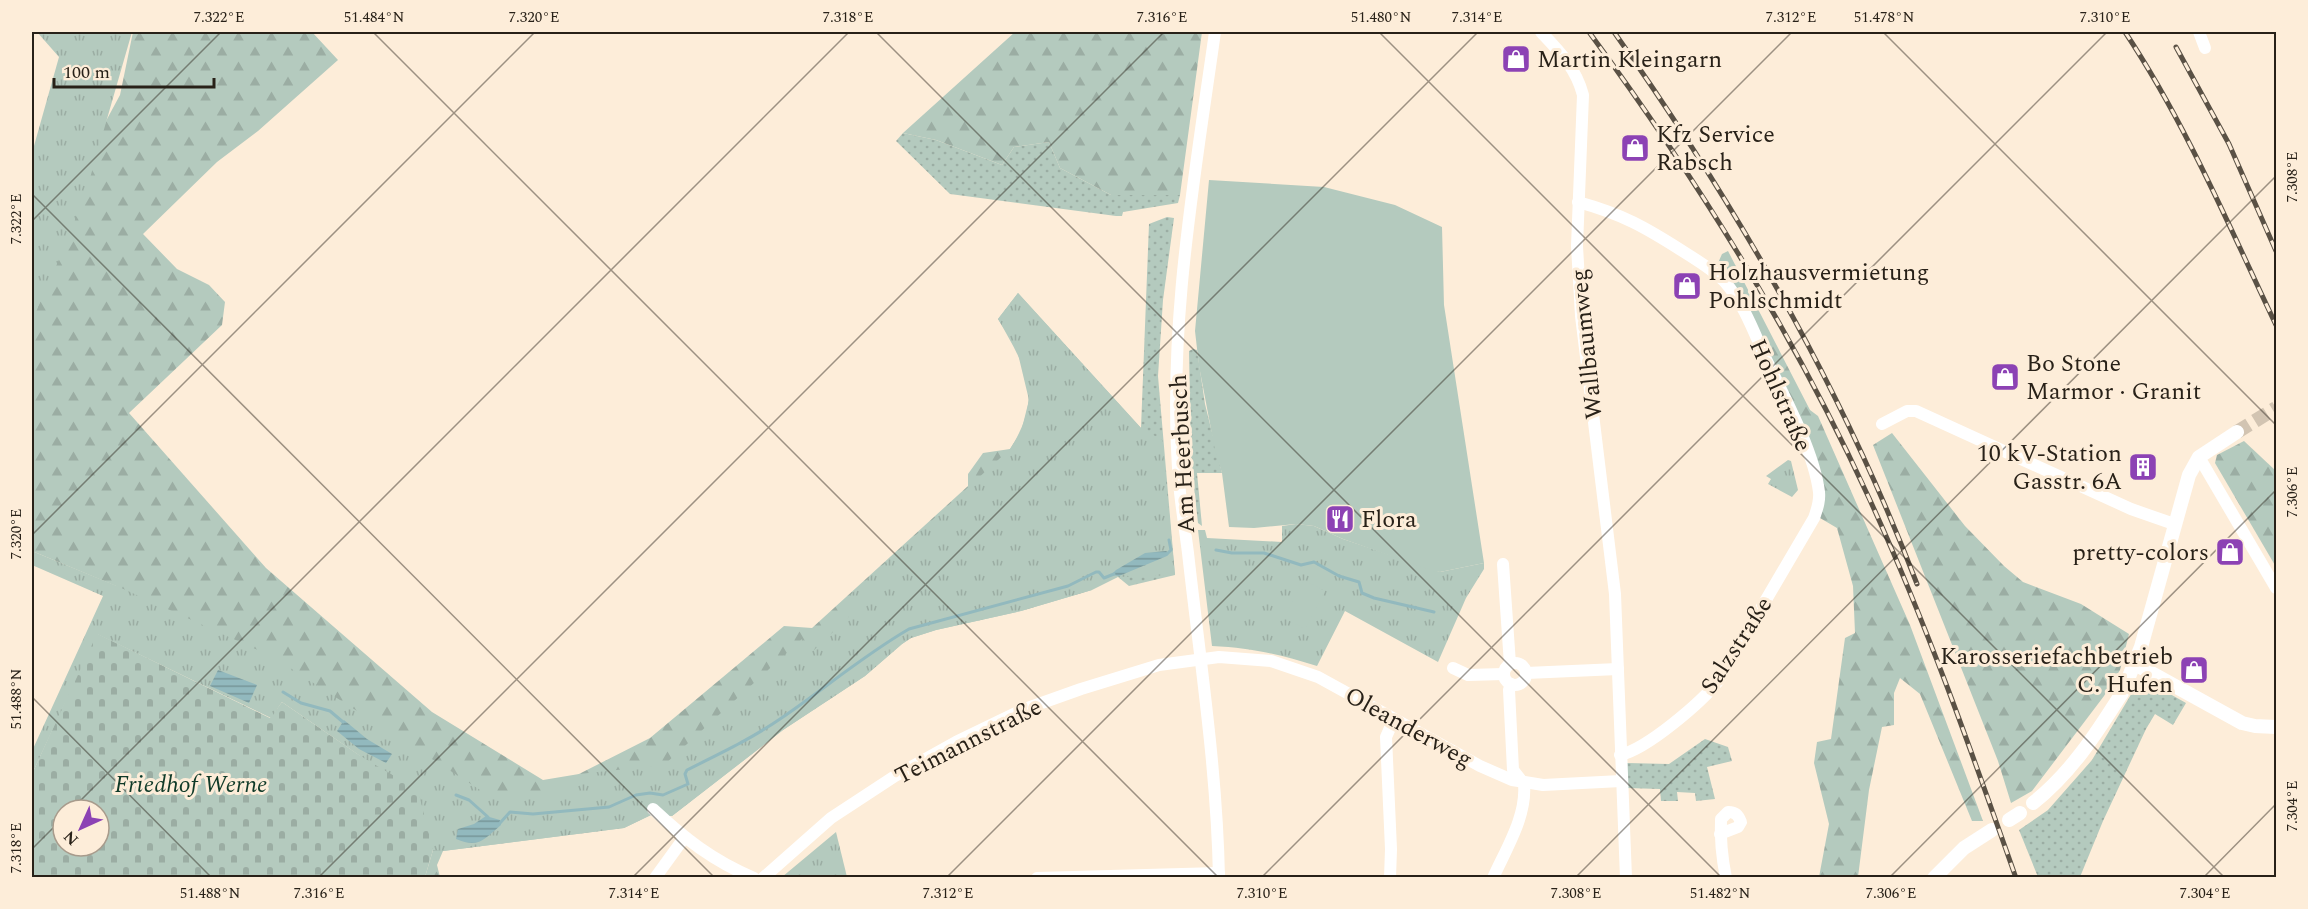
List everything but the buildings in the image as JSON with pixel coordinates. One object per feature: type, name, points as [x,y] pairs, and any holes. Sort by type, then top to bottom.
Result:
[{"type":"street","name":"Am Heerbusch","points":[[1215,32],[1183,264],[1176,340],[1179,482],[1217,810],[1219,875]]},
{"type":"street","name":"Wallbaumweg","points":[[1541,32],[1569,62],[1579,79],[1583,94],[1577,246],[1581,316],[1611,558],[1626,878]]},
{"type":"street","points":[[2199,32],[2205,48]]},
{"type":"street","name":"Hohlstraße","points":[[1578,202],[1614,212],[1638,223],[1712,270],[1725,282],[1743,309],[1792,412],[1817,481],[1819,504]]},
{"type":"street","points":[[1882,424],[1907,411],[1916,411],[2131,509],[2174,524]]},
{"type":"street","points":[[2033,803],[2065,775],[2086,748],[2124,689],[2135,664],[2189,474],[2199,457],[2237,432]]},
{"type":"street","points":[[2199,457],[2277,588]]},
{"type":"street","name":"Salzstraße","points":[[1620,755],[1639,748],[1710,692],[1814,518],[1819,504]]},
{"type":"street","points":[[1493,878],[1520,813],[1525,792],[1524,784],[1513,770],[1503,564]]},
{"type":"street","name":"Oleanderweg","points":[[1200,660],[1219,657],[1248,658],[1287,666],[1318,677],[1498,775],[1524,784],[1621,781]]},
{"type":"street","name":"Teimannstraße","points":[[763,878],[831,818],[895,776],[956,742],[1022,710],[1081,689],[1159,666],[1200,660]]},
{"type":"street","points":[[1508,674],[1521,664],[1526,673]]},
{"type":"street","points":[[2135,664],[2242,723],[2277,727]]},
{"type":"street","points":[[1453,668],[1468,675],[1508,674],[1521,682],[1526,673]]},
{"type":"street","points":[[1526,673],[1618,669]]},
{"type":"street","points":[[1390,878],[1391,849],[1386,737],[1394,719]]},
{"type":"street","points":[[653,808],[684,838],[735,870],[754,878]]},
{"type":"street","points":[[1934,878],[1965,848],[1992,830]]},
{"type":"street","points":[[1720,834],[1726,878]]},
{"type":"street","points":[[655,878],[684,838]]},
{"type":"street","points":[[1037,878],[1219,875]]},
{"type":"green space","points":[[37,32],[132,32],[88,185],[68,239],[32,321],[32,153],[59,57]]},
{"type":"green space","points":[[133,32],[312,32],[338,60],[258,131],[217,162],[143,234],[177,269],[209,285],[225,302],[222,325],[129,413],[266,568],[432,712],[543,780],[579,774],[650,738],[784,626],[812,628],[968,486],[968,474],[983,453],[1010,449],[1021,432],[1029,400],[1018,354],[1021,353],[1092,590],[1021,611],[936,630],[911,638],[865,676],[783,730],[672,816],[651,815],[624,828],[443,851],[437,865],[440,877],[425,877],[433,850],[359,755],[116,586],[32,551],[32,274],[87,156],[120,95]]},
{"type":"green space","points":[[1015,32],[1202,32],[1180,195],[1111,195],[1060,168],[1049,142],[1014,147],[1002,165],[936,140],[903,133]]},
{"type":"green space","points":[[903,133],[936,140],[1002,165],[1014,147],[1049,142],[1060,168],[1111,195],[1180,195],[1178,203],[1123,212],[1122,216],[1116,216],[950,194],[896,141]]},
{"type":"green space","points":[[1209,180],[1324,187],[1395,205],[1442,227],[1444,305],[1484,563],[1440,572],[1343,539],[1314,526],[1296,524],[1254,528],[1229,527],[1222,473],[1215,450],[1199,366],[1195,331]]},
{"type":"green space","points":[[1167,217],[1174,218],[1163,300],[1158,376],[1175,575],[1129,586],[1118,577],[1082,451],[998,319],[1018,293],[1141,428],[1149,224]]},
{"type":"green space","points":[[1728,251],[1810,410],[1818,416],[1910,625],[1983,821],[1972,821],[1920,694],[1900,678],[1894,693],[1894,725],[1882,727],[1869,790],[1858,877],[1819,877],[1829,824],[1814,763],[1817,742],[1831,739],[1845,638],[1855,633],[1853,586],[1837,528],[1820,518],[1823,499],[1757,337],[1718,263],[1722,254]]},
{"type":"green space","points":[[1018,293],[1141,428],[1162,440],[1175,575],[1118,577],[1092,590],[1021,611],[936,630],[911,638],[865,676],[783,730],[672,816],[651,815],[624,828],[443,851],[433,850],[418,790],[359,755],[282,702],[271,718],[97,634],[32,774],[32,751],[103,596],[32,565],[32,551],[117,586],[273,657],[488,795],[549,794],[579,774],[664,765],[802,639],[814,650],[858,608],[848,597],[1010,449],[1020,430],[1029,397],[1023,368],[998,319]]},
{"type":"green space","points":[[1197,350],[1205,404],[1222,473],[1197,473],[1202,526],[1198,523],[1191,460],[1189,351]]},
{"type":"green space","points":[[1892,433],[1965,526],[2004,566],[2023,582],[2081,604],[2129,634],[2120,670],[2104,696],[2032,791],[2011,803],[1998,761],[1873,445]]},
{"type":"green space","points":[[2244,441],[2276,471],[2276,567],[2215,463],[2217,455]]},
{"type":"green space","points":[[1788,460],[1791,461],[1798,490],[1792,497],[1768,484],[1771,479],[1766,476]]},
{"type":"green space","points":[[1296,524],[1314,526],[1343,539],[1440,572],[1484,563],[1484,569],[1466,598],[1438,662],[1345,611],[1317,666],[1265,652],[1212,646],[1198,530],[1205,530],[1207,538],[1282,542],[1282,526]]},
{"type":"green space","points":[[1304,580],[1325,591],[1305,629],[1284,618]]},
{"type":"green space","name":"Friedhof Werne","points":[[96,633],[270,718],[282,702],[359,755],[418,790],[433,850],[425,877],[32,878],[32,774]]},
{"type":"green space","points":[[2139,681],[2147,681],[2186,703],[2173,725],[2155,714],[2103,821],[2080,877],[2038,877],[2019,830],[2048,810],[2092,760]]},
{"type":"green space","points":[[1705,739],[1728,747],[1732,761],[1707,767],[1715,799],[1696,801],[1695,793],[1677,792],[1678,801],[1661,801],[1660,789],[1627,788],[1627,763],[1669,764]]},
{"type":"green space","points":[[836,832],[847,877],[782,877]]},
{"type":"water","points":[[1166,551],[1169,553],[1167,556],[1119,576],[1111,575],[1145,553]]},
{"type":"water","points":[[218,670],[257,685],[249,703],[210,686]]},
{"type":"water","points":[[344,720],[367,739],[392,754],[386,763],[359,749],[337,731]]},
{"type":"water","points":[[486,816],[500,820],[501,825],[476,843],[456,839],[458,829],[474,824]]},
{"type":"waterway","points":[[1167,554],[1171,550],[1169,540]]},
{"type":"waterway","points":[[1216,550],[1232,553],[1264,553],[1301,565],[1314,562],[1339,576],[1359,582],[1362,593],[1434,612]]},
{"type":"waterway","points":[[500,823],[510,812],[533,814],[609,807],[636,795],[650,793],[663,795],[688,784],[685,774],[687,770],[769,726],[909,629],[1068,586],[1096,572],[1104,578],[1114,574]]},
{"type":"waterway","points":[[283,692],[301,703],[330,711],[343,722]]},
{"type":"waterway","points":[[456,795],[469,800],[488,817]]},
{"type":"tunnel","points":[[2237,432],[2276,408]]},
{"type":"railway","points":[[1589,32],[1668,143],[1705,200],[1775,316],[1840,436],[1890,545],[1929,639],[2016,878]]},
{"type":"railway","points":[[1614,32],[1702,163],[1783,299],[1855,439],[1917,584]]},
{"type":"railway","points":[[2125,32],[2187,139],[2276,325]]},
{"type":"railway","points":[[2176,47],[2229,144],[2276,251]]},
{"type":"place","name":"Martin Kleingarn","points":[[1516,59]]},
{"type":"place","name":"Kfz Service Rabsch","points":[[1635,148]]},
{"type":"place","name":"Holzhausvermietung Pohlschmidt","points":[[1687,286]]},
{"type":"place","name":"Bo Stone Marmor · Granit","points":[[2005,377]]},
{"type":"place","name":"10 kV-Station Gasstr. 6A","points":[[2143,467]]},
{"type":"place","name":"Flora","points":[[1340,519]]},
{"type":"place","name":"pretty-colors","points":[[2230,552]]},
{"type":"place","name":"Karosseriefachbetrieb C. Hufen","points":[[2194,670]]}]
